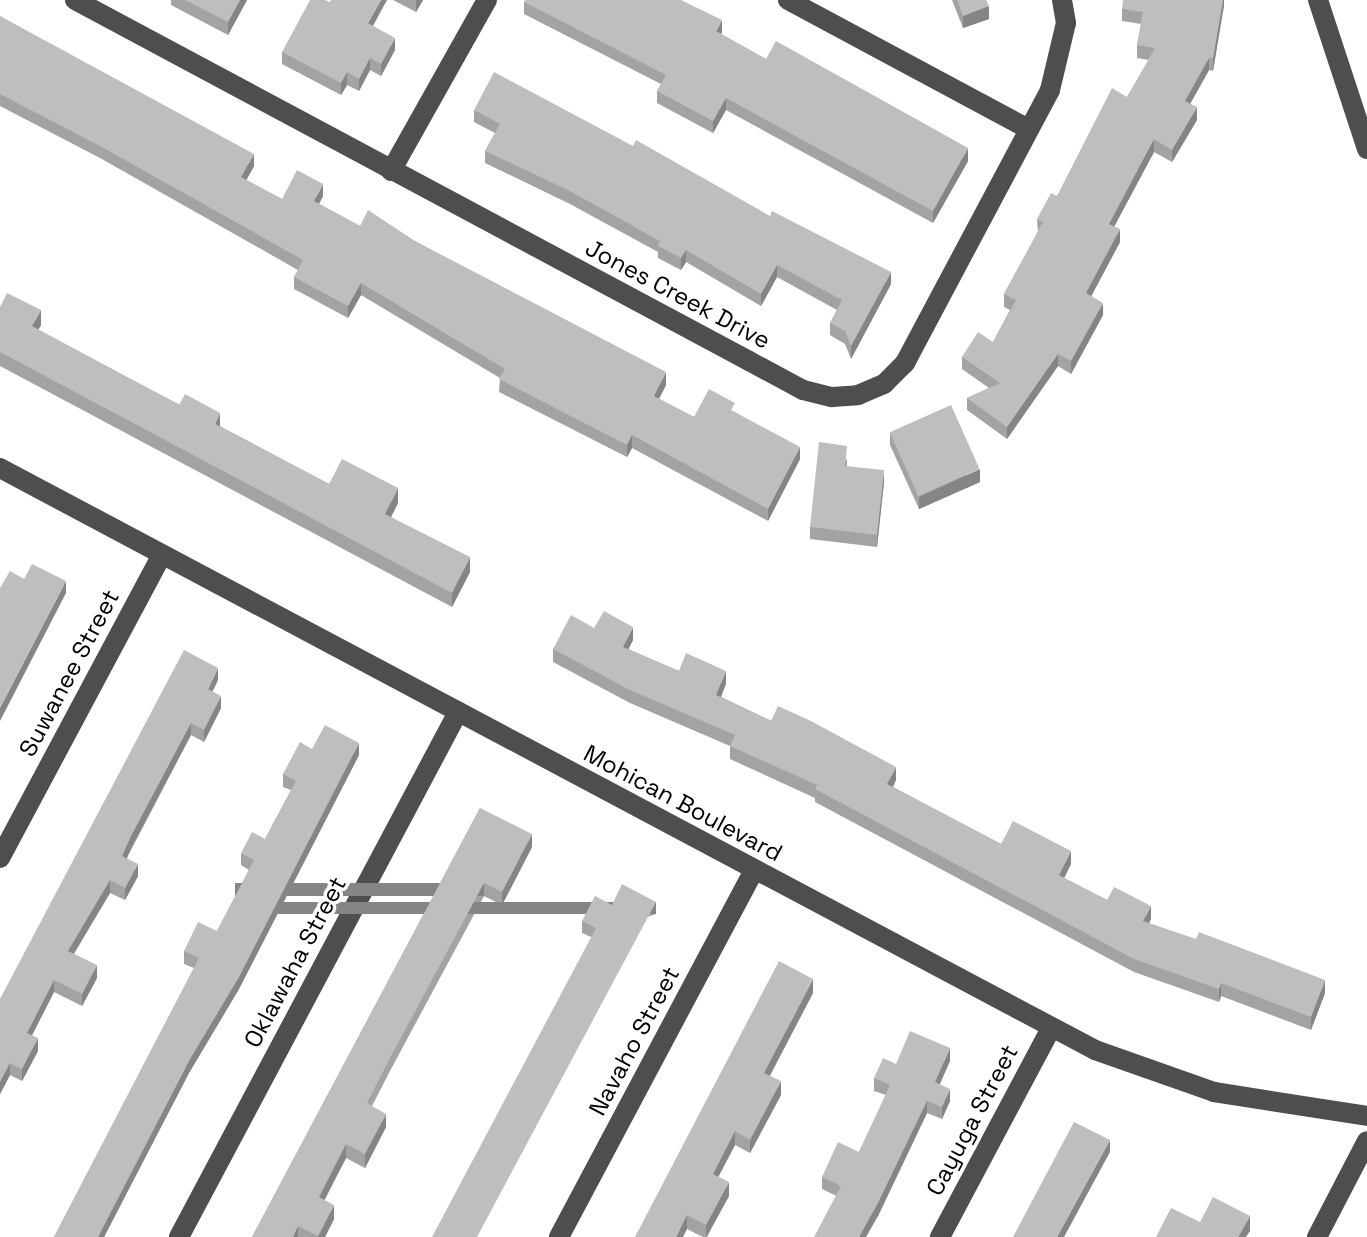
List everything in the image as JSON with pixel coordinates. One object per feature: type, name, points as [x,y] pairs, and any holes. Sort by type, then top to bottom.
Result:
[{"type":"street","name":"Jones Creek Drive","points":[[75,0],[101,6],[391,171],[803,390],[832,397],[858,395],[884,384],[905,363],[1061,58],[1066,23],[1062,0]]},
{"type":"street","points":[[391,171],[487,0]]},
{"type":"street","points":[[788,0],[1027,128]]},
{"type":"street","points":[[1318,0],[1367,149]]},
{"type":"street","name":"Mohican Boulevard","points":[[0,468],[1051,1028],[1142,1069],[1214,1092],[1367,1116]]},
{"type":"street","name":"Suwanee Street","points":[[0,858],[162,554]]},
{"type":"street","name":"Oklawaha Street","points":[[179,1237],[458,712]]},
{"type":"street","name":"Navaho Street","points":[[559,1237],[754,870]]},
{"type":"street","name":"Cayuga Street","points":[[940,1237],[1051,1028]]},
{"type":"street","points":[[1317,1237],[1367,1141]]},
{"type":"building","points":[[185,0],[240,0],[228,22]]},
{"type":"building","points":[[310,0],[381,0],[368,23],[395,38],[381,64],[370,58],[359,79],[347,72],[341,83],[282,52]]},
{"type":"building","points":[[525,0],[681,0],[722,20],[716,31],[766,59],[776,41],[968,148],[933,211],[726,98],[713,121],[657,91],[666,75]]},
{"type":"building","points":[[957,0],[986,0],[989,6],[963,16]]},
{"type":"building","points":[[1123,0],[1223,0],[1213,58],[1209,58],[1185,101],[1197,107],[1172,150],[1154,139],[1109,224],[1120,229],[1086,293],[1103,303],[1071,361],[1058,354],[1007,427],[967,398],[1000,383],[962,357],[978,332],[993,342],[1016,300],[1004,294],[1043,222],[1037,219],[1051,193],[1057,196],[1112,88],[1127,97],[1155,48],[1137,45],[1143,12],[1122,9]]},
{"type":"building","points":[[0,16],[254,154],[241,177],[282,199],[297,170],[323,184],[314,201],[360,226],[368,210],[415,241],[666,372],[654,396],[694,417],[709,389],[735,403],[731,410],[800,447],[768,509],[632,435],[627,445],[499,379],[505,369],[361,283],[348,306],[294,277],[303,260],[100,146],[0,94]]},
{"type":"building","points":[[494,72],[633,146],[636,140],[770,216],[772,211],[891,272],[851,346],[845,331],[830,323],[842,300],[777,265],[761,294],[686,250],[681,258],[658,246],[660,241],[570,191],[485,151],[500,124],[474,110]]},
{"type":"building","points":[[7,293],[41,310],[32,326],[179,405],[185,394],[220,413],[215,424],[329,484],[342,459],[398,488],[385,514],[470,557],[452,593],[0,352],[0,307]]},
{"type":"building","points":[[951,405],[979,469],[918,496],[890,432]]},
{"type":"building","points":[[819,442],[847,446],[845,466],[884,470],[877,535],[810,527]]},
{"type":"building","points":[[32,564],[66,581],[0,708],[0,588],[10,571],[24,579]]},
{"type":"building","points":[[604,611],[633,627],[623,647],[679,671],[686,653],[726,671],[716,695],[771,721],[778,706],[811,721],[896,767],[887,784],[1001,844],[1013,821],[1071,851],[1059,875],[1107,900],[1114,887],[1151,906],[1143,921],[1196,939],[1199,932],[1325,980],[1311,1017],[1221,983],[1219,989],[1134,959],[815,789],[817,785],[730,746],[735,735],[630,690],[553,649],[571,615],[594,628]]},
{"type":"building","points":[[184,650],[218,668],[208,689],[221,696],[204,730],[191,723],[131,836],[122,856],[138,864],[125,888],[110,880],[68,951],[97,965],[82,994],[54,980],[27,1033],[38,1038],[22,1069],[10,1063],[0,1082],[0,999]]},
{"type":"building","points":[[325,725],[359,743],[239,977],[189,1061],[98,1237],[54,1237],[199,958],[184,951],[198,922],[217,931],[254,860],[241,853],[252,832],[265,839],[296,781],[283,774],[300,742],[312,749]]},
{"type":"building","points":[[480,808],[532,834],[502,892],[484,883],[390,1058],[367,1103],[386,1114],[365,1154],[346,1144],[319,1197],[334,1205],[318,1236],[298,1226],[293,1237],[252,1237]]},
{"type":"building","points":[[622,884],[656,902],[477,1237],[432,1237],[596,928],[582,921],[595,896],[612,905]]},
{"type":"building","points":[[779,961],[813,979],[764,1073],[781,1081],[750,1140],[735,1131],[713,1174],[729,1182],[706,1225],[687,1215],[676,1237],[635,1237]]},
{"type":"building","points":[[910,1031],[950,1048],[935,1082],[950,1089],[942,1107],[927,1101],[859,1237],[814,1237],[841,1186],[822,1177],[838,1142],[859,1152],[890,1085],[874,1078],[883,1058],[896,1064]]},
{"type":"building","points":[[1074,1122],[1110,1140],[1057,1237],[1013,1237]]},
{"type":"building","points":[[1213,1197],[1250,1216],[1238,1237],[1156,1237],[1171,1208],[1200,1222]]}]
